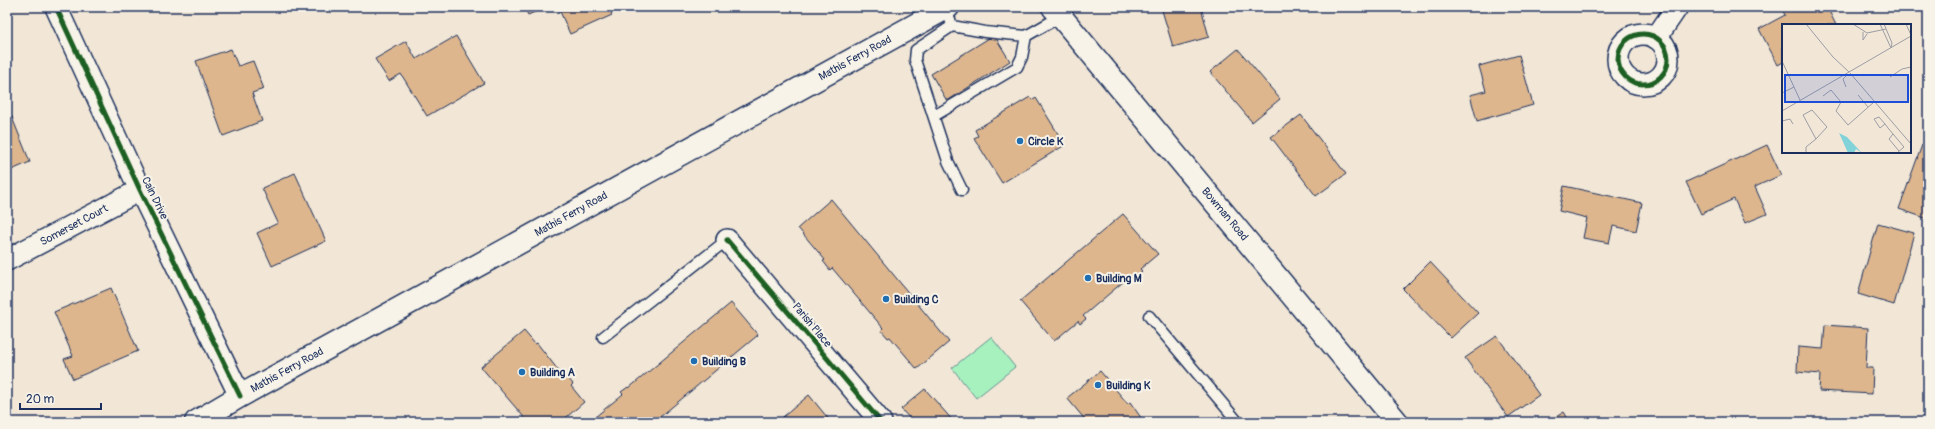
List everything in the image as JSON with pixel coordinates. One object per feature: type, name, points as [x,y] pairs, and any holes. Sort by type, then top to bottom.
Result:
[{"type":"main road","name":"Bowman Road","points":[[1057,12],[1396,422]]},
{"type":"main road","name":"Mathis Ferry Road","points":[[196,422],[240,396],[949,14]]},
{"type":"street","name":"Cain Drive","points":[[56,7],[140,190],[240,396]]},
{"type":"street","points":[[1656,38],[1677,7]]},
{"type":"street","name":"Somerset Court","points":[[7,260],[140,190]]},
{"type":"street","name":"Parish Place","points":[[727,240],[881,422]]},
{"type":"lane","points":[[934,116],[1017,67],[1022,58],[1026,36],[1057,12]]},
{"type":"lane","points":[[962,190],[948,161],[915,60],[916,50],[949,14],[985,32],[1026,36]]},
{"type":"lane","name":"Parish Place","points":[[603,337],[727,240]]},
{"type":"lane","points":[[1149,316],[1238,422]]},
{"type":"green space","points":[[991,337],[1015,367],[976,398],[952,368]]},
{"type":"building","points":[[524,7],[546,7],[528,15]]},
{"type":"building","points":[[558,7],[609,7],[612,15],[570,34]]},
{"type":"building","points":[[1161,7],[1201,7],[1209,37],[1173,47]]},
{"type":"building","points":[[1781,7],[1827,7],[1836,24],[1782,24],[1782,63],[1778,65],[1759,29],[1785,15]]},
{"type":"building","points":[[994,35],[1010,61],[947,101],[931,74]]},
{"type":"building","points":[[456,36],[484,83],[427,116],[401,74],[389,81],[375,59],[406,41],[416,59]]},
{"type":"building","points":[[231,49],[238,66],[253,61],[264,89],[252,93],[262,121],[223,136],[196,61]]},
{"type":"building","points":[[1238,49],[1280,99],[1252,122],[1210,72]]},
{"type":"building","points":[[1519,55],[1533,105],[1477,121],[1470,95],[1486,91],[1479,66]]},
{"type":"building","name":"Circle K","points":[[1030,97],[1033,100],[1036,98],[1065,145],[1002,183],[974,138],[978,136],[975,130]]},
{"type":"building","points":[[7,105],[30,162],[7,172]]},
{"type":"building","points":[[1301,115],[1346,174],[1316,196],[1271,137]]},
{"type":"building","points":[[1767,145],[1781,175],[1755,187],[1767,214],[1745,223],[1734,199],[1701,214],[1686,182]]},
{"type":"building","points":[[1922,145],[1928,147],[1928,219],[1899,209]]},
{"type":"building","points":[[295,173],[326,241],[272,266],[257,233],[278,223],[262,188]]},
{"type":"building","points":[[1564,186],[1642,203],[1636,231],[1613,226],[1609,243],[1583,238],[1587,218],[1559,211]]},
{"type":"building","name":"Building C","points":[[831,199],[949,342],[917,369],[890,337],[888,338],[881,330],[883,328],[832,268],[830,270],[823,261],[825,260],[798,228]]},
{"type":"building","name":"Building M","points":[[1123,214],[1158,254],[1140,269],[1142,271],[1133,279],[1130,276],[1083,316],[1086,319],[1080,324],[1078,321],[1054,341],[1020,301]]},
{"type":"building","points":[[1878,223],[1914,233],[1894,305],[1858,294]]},
{"type":"building","points":[[1430,262],[1478,313],[1451,338],[1403,289]]},
{"type":"building","points":[[111,288],[138,351],[73,379],[64,359],[73,356],[54,312]]},
{"type":"building","name":"Building B","points":[[731,303],[758,335],[654,422],[589,422],[623,394],[621,392],[628,387],[629,388]]},
{"type":"building","points":[[1825,325],[1868,328],[1866,368],[1873,368],[1872,394],[1819,391],[1820,374],[1797,372],[1798,347],[1823,349]]},
{"type":"building","name":"Building A","points":[[524,331],[535,344],[537,343],[565,379],[567,377],[573,384],[571,386],[584,402],[561,422],[528,422],[481,367]]},
{"type":"building","points":[[1497,336],[1539,395],[1508,417],[1465,358]]},
{"type":"building","name":"Building K","points":[[1100,371],[1128,404],[1130,402],[1144,422],[1087,422],[1067,398]]},
{"type":"building","points":[[925,389],[954,422],[913,422],[901,409]]},
{"type":"building","points":[[809,395],[831,422],[777,422]]},
{"type":"building","points":[[1564,412],[1570,422],[1548,422]]},
{"type":"cycle path","points":[[56,7],[140,190],[240,396]]},
{"type":"cycle path","points":[[1643,34],[1652,36],[1661,41],[1666,50],[1668,59],[1666,68],[1661,77],[1652,82],[1643,84],[1634,82],[1625,77],[1620,68],[1618,59],[1620,50],[1625,41],[1634,36],[1643,34]]},
{"type":"cycle path","points":[[727,240],[881,422]]},
{"type":"place","name":"Circle K","points":[[1020,141]]},
{"type":"place","name":"Building M","points":[[1088,278]]},
{"type":"place","name":"Building C","points":[[886,299]]},
{"type":"place","name":"Building B","points":[[694,361]]},
{"type":"place","name":"Building A","points":[[522,372]]},
{"type":"place","name":"Building K","points":[[1098,385]]}]
